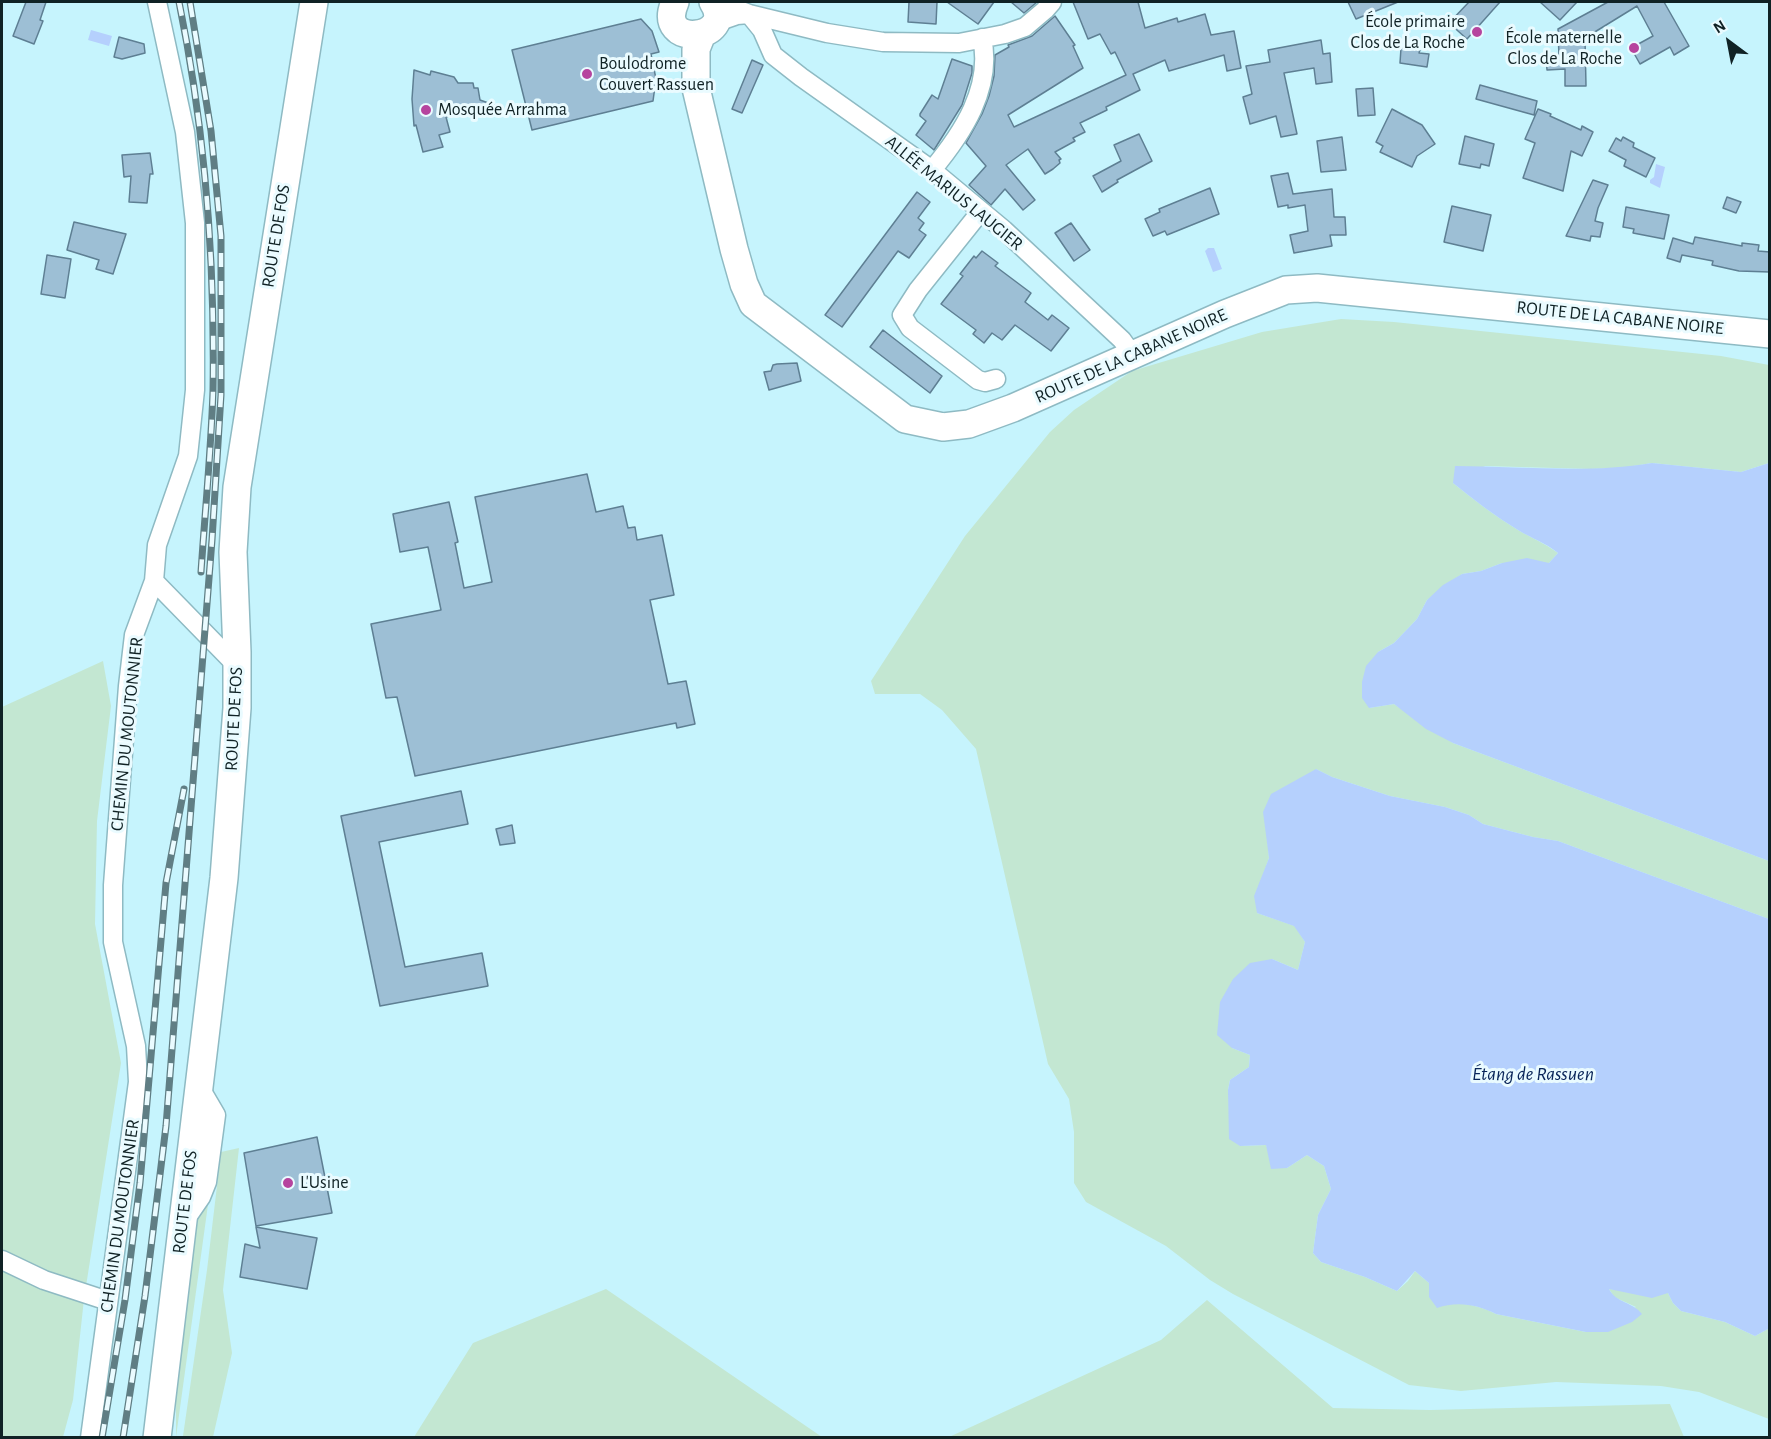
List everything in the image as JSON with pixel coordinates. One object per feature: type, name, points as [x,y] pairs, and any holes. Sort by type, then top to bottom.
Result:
[{"type":"main road","name":"ROUTE DE FOS","points":[[157,1437],[224,878],[237,708],[233,552],[237,487],[314,2]]},
{"type":"main road","name":"ROUTE DE LA CABANE NOIRE","points":[[692,14],[682,53],[686,68],[696,88],[734,249],[744,284],[753,304],[905,419],[924,425],[943,428],[969,424],[1013,408],[1132,354],[1286,290],[1317,288],[1770,334]]},
{"type":"street","name":"CHEMIN DU MOUTONNIER","points":[[90,1437],[138,1082],[135,1046],[113,942],[113,885],[128,686],[134,635],[154,581],[157,545],[188,456],[195,390],[195,223],[185,132],[158,2]]},
{"type":"street","points":[[692,14],[737,15],[753,8],[827,33],[883,42],[959,43],[1005,34],[1025,27],[1052,2]]},
{"type":"street","name":"ALLÉE MARIUS LAUGIER","points":[[753,8],[773,55],[932,170],[1122,340],[1132,354]]},
{"type":"street","points":[[932,170],[958,134],[976,103],[985,61],[982,38]]},
{"type":"street","points":[[981,212],[918,290],[902,315],[910,328],[978,380],[996,379]]},
{"type":"street","points":[[154,581],[237,666]]},
{"type":"street","points":[[2,1260],[44,1280],[108,1301]]},
{"type":"green space","points":[[1341,319],[1394,322],[1721,356],[1769,365],[1769,463],[1741,472],[1652,463],[1621,468],[1590,469],[1485,466],[1453,483],[1501,519],[1558,553],[1549,563],[1502,563],[1481,571],[1462,574],[1427,600],[1417,619],[1394,643],[1378,652],[1369,708],[1394,704],[1453,743],[1769,861],[1769,919],[1558,841],[1483,824],[1469,815],[1445,807],[1390,796],[1332,777],[1316,769],[1267,836],[1269,858],[1263,875],[1257,913],[1295,926],[1305,942],[1298,970],[1272,959],[1232,1048],[1250,1055],[1249,1067],[1230,1080],[1228,1090],[1240,1146],[1266,1145],[1270,1155],[1287,1168],[1307,1155],[1324,1166],[1331,1189],[1318,1215],[1313,1253],[1321,1262],[1397,1291],[1415,1271],[1429,1283],[1429,1297],[1472,1305],[1496,1314],[1586,1332],[1636,1307],[1614,1297],[1609,1289],[1668,1293],[1673,1303],[1681,1311],[1725,1322],[1755,1336],[1768,1329],[1769,1419],[1699,1392],[1661,1386],[1556,1382],[1461,1391],[1409,1385],[1233,1294],[1210,1280],[1166,1246],[1086,1202],[1074,1183],[1074,1132],[1069,1099],[1048,1064],[976,749],[942,710],[920,694],[875,694],[871,681],[965,536],[1050,432],[1074,410],[1132,371],[1262,332]]},
{"type":"green space","points":[[103,661],[111,706],[97,821],[95,924],[121,1063],[84,1299],[73,1400],[63,1437],[2,1437],[2,707]]},
{"type":"green space","points":[[239,1148],[223,1290],[232,1353],[213,1437],[183,1436],[221,1152]]},
{"type":"green space","points":[[210,1190],[176,1437],[176,1343],[193,1225]]},
{"type":"green space","points":[[606,1289],[822,1437],[414,1437],[473,1343]]},
{"type":"green space","points":[[1207,1300],[1333,1408],[1430,1410],[1670,1404],[1684,1437],[949,1437],[1161,1340]]},
{"type":"water","points":[[91,30],[112,36],[109,46],[88,40]]},
{"type":"water","points":[[1656,164],[1665,167],[1660,188],[1650,183],[1654,177]]},
{"type":"water","points":[[1208,248],[1214,248],[1222,269],[1213,272],[1205,251]]},
{"type":"water","points":[[1652,463],[1741,472],[1769,463],[1769,861],[1453,743],[1426,729],[1394,704],[1369,708],[1362,698],[1362,682],[1366,666],[1378,652],[1394,643],[1417,619],[1427,600],[1443,585],[1462,574],[1481,571],[1502,563],[1527,558],[1549,563],[1558,553],[1501,519],[1453,483],[1455,466],[1578,469]]},
{"type":"water","name":"Étang de Rassuen","points":[[1316,769],[1332,777],[1390,796],[1445,807],[1469,815],[1483,824],[1558,841],[1769,919],[1769,1331],[1768,1329],[1755,1336],[1725,1322],[1681,1311],[1673,1303],[1668,1293],[1652,1298],[1609,1289],[1612,1294],[1642,1314],[1632,1322],[1608,1332],[1586,1332],[1496,1314],[1466,1305],[1437,1308],[1429,1297],[1429,1283],[1415,1271],[1397,1291],[1321,1262],[1313,1253],[1318,1215],[1331,1189],[1324,1166],[1307,1155],[1287,1168],[1271,1169],[1266,1145],[1240,1146],[1229,1139],[1228,1090],[1230,1080],[1249,1067],[1250,1055],[1232,1048],[1217,1035],[1220,1002],[1233,979],[1250,963],[1272,959],[1298,970],[1305,942],[1294,926],[1257,913],[1254,896],[1269,858],[1263,812],[1271,794]]},
{"type":"building","points":[[26,2],[46,2],[40,20],[43,21],[34,44],[13,36]]},
{"type":"building","points":[[909,2],[937,2],[936,24],[908,22]]},
{"type":"building","points":[[947,2],[994,2],[978,24]]},
{"type":"building","points":[[1011,2],[1037,2],[1024,13]]},
{"type":"building","points":[[1073,2],[1138,2],[1145,28],[1177,18],[1178,22],[1205,14],[1211,35],[1234,31],[1241,68],[1227,71],[1224,55],[1169,71],[1165,60],[1133,74],[1140,90],[1080,123],[1085,132],[1073,138],[1075,141],[1055,152],[1061,159],[1053,169],[1045,174],[1028,149],[1006,165],[1035,200],[1023,210],[1005,189],[991,205],[969,185],[986,166],[966,143],[989,96],[994,76],[995,55],[1009,47],[1008,45],[1032,36],[1055,16],[1075,45],[1073,46],[1083,68],[1008,115],[1014,127],[1126,75],[1115,52],[1111,54],[1100,34],[1088,39]]},
{"type":"building","points":[[1348,2],[1398,2],[1356,19]]},
{"type":"building","points":[[1469,2],[1500,2],[1467,39],[1449,23]]},
{"type":"building","points":[[1540,2],[1577,2],[1560,20]]},
{"type":"building","name":"École maternelle Clos de La Roche","points":[[1608,2],[1664,2],[1689,46],[1674,55],[1670,47],[1640,64],[1631,48],[1653,36],[1637,6],[1585,38],[1586,86],[1565,86],[1565,69],[1547,70],[1546,57],[1559,57],[1558,29]]},
{"type":"building","name":"Boulodrome Couvert Rassuen","points":[[641,19],[652,31],[659,52],[651,54],[656,79],[653,101],[532,130],[512,50]]},
{"type":"building","points":[[119,37],[144,44],[145,53],[122,59],[114,57]]},
{"type":"building","points":[[1321,40],[1323,54],[1330,53],[1332,82],[1316,84],[1314,68],[1284,73],[1297,134],[1281,137],[1276,116],[1250,124],[1243,97],[1252,94],[1246,66],[1270,62],[1268,50]]},
{"type":"building","points":[[1401,48],[1420,50],[1419,53],[1429,54],[1427,67],[1400,63]]},
{"type":"building","points":[[952,59],[972,66],[972,73],[962,105],[934,150],[916,135],[926,121],[920,114],[932,95],[938,99]]},
{"type":"building","points":[[752,60],[763,65],[742,113],[732,109]]},
{"type":"building","name":"Mosquée Arrahma","points":[[414,70],[430,75],[431,71],[454,77],[458,83],[473,83],[474,88],[478,88],[480,100],[497,106],[446,117],[450,132],[439,135],[443,147],[423,152],[416,125],[414,126],[412,99]]},
{"type":"building","points":[[1480,85],[1537,101],[1534,115],[1476,99]]},
{"type":"building","points":[[1373,88],[1375,115],[1358,116],[1356,89]]},
{"type":"building","points":[[1392,109],[1422,125],[1435,144],[1417,156],[1412,167],[1380,152],[1383,146],[1376,142]]},
{"type":"building","points":[[1538,109],[1581,130],[1582,126],[1593,132],[1582,156],[1571,151],[1563,191],[1523,178],[1535,143],[1525,139]]},
{"type":"building","points":[[1139,134],[1152,161],[1117,180],[1118,182],[1102,192],[1093,176],[1121,161],[1114,145]]},
{"type":"building","points":[[1465,136],[1494,144],[1489,166],[1481,164],[1480,168],[1459,164]]},
{"type":"building","points":[[1342,137],[1346,170],[1321,172],[1317,141]]},
{"type":"building","points":[[1623,137],[1634,143],[1633,147],[1655,158],[1646,177],[1624,166],[1626,160],[1609,151],[1616,138],[1621,141]]},
{"type":"building","points":[[150,153],[153,174],[150,174],[147,203],[129,202],[131,176],[124,177],[122,155]]},
{"type":"building","points":[[1288,173],[1293,194],[1332,189],[1334,217],[1345,217],[1346,235],[1330,235],[1332,246],[1294,253],[1290,235],[1308,231],[1305,205],[1278,207],[1271,176]]},
{"type":"building","points":[[1593,180],[1608,185],[1595,221],[1603,223],[1600,237],[1591,236],[1590,241],[1566,236]]},
{"type":"building","points":[[1210,188],[1219,214],[1167,235],[1165,231],[1153,236],[1145,219],[1160,212],[1159,209]]},
{"type":"building","points":[[917,192],[930,202],[918,218],[924,223],[919,230],[926,235],[909,258],[898,251],[842,327],[825,315]]},
{"type":"building","points":[[1727,197],[1741,202],[1736,213],[1723,208]]},
{"type":"building","points":[[1452,206],[1491,215],[1483,251],[1444,242]]},
{"type":"building","points":[[1626,207],[1669,215],[1664,239],[1633,233],[1634,229],[1623,227]]},
{"type":"building","points":[[74,222],[126,234],[113,274],[96,269],[99,260],[67,250]]},
{"type":"building","points":[[1071,223],[1090,250],[1074,261],[1055,233]]},
{"type":"building","points":[[1695,237],[1742,246],[1742,243],[1759,245],[1758,251],[1770,252],[1770,272],[1739,271],[1712,265],[1713,261],[1682,255],[1680,262],[1667,258],[1673,238],[1693,244]]},
{"type":"building","points":[[982,251],[998,263],[995,266],[1031,293],[1025,302],[1048,320],[1052,315],[1069,328],[1051,351],[1015,325],[1002,340],[992,333],[984,343],[973,334],[976,330],[941,304],[963,276],[960,274],[974,256],[976,258]]},
{"type":"building","points":[[47,255],[71,259],[65,298],[41,294]]},
{"type":"building","points":[[883,330],[942,376],[930,393],[870,347]]},
{"type":"building","points":[[797,363],[801,381],[769,390],[764,372],[771,371],[773,365]]},
{"type":"building","points":[[587,474],[596,512],[623,506],[628,528],[635,527],[637,540],[662,535],[674,595],[650,600],[668,684],[686,681],[695,724],[677,728],[676,723],[415,776],[397,697],[386,698],[371,624],[441,610],[428,547],[400,552],[393,514],[449,502],[458,542],[455,543],[464,588],[492,582],[475,497]]},
{"type":"building","points":[[461,791],[468,824],[379,842],[405,967],[482,953],[488,986],[380,1006],[341,816]]},
{"type":"building","points":[[512,825],[515,843],[500,845],[496,829]]},
{"type":"building","points":[[317,1137],[332,1213],[256,1226],[244,1153]]},
{"type":"building","points":[[256,1227],[317,1238],[307,1289],[240,1277],[245,1244],[260,1248]]},
{"type":"railway","points":[[179,2],[202,147],[212,293],[213,391],[201,572]]},
{"type":"railway","points":[[123,1438],[145,1296],[166,1126],[212,540],[221,395],[221,236],[211,131],[190,2]]},
{"type":"railway","points":[[102,1438],[125,1300],[140,1183],[166,883],[184,789]]},
{"type":"place","name":"École primaire Clos de La Roche","points":[[1477,32]]},
{"type":"place","name":"École maternelle Clos de La Roche","points":[[1634,48]]},
{"type":"place","name":"Boulodrome Couvert Rassuen","points":[[587,74]]},
{"type":"place","name":"Mosquée Arrahma","points":[[426,110]]},
{"type":"place","name":"L'Usine","points":[[288,1183]]}]
